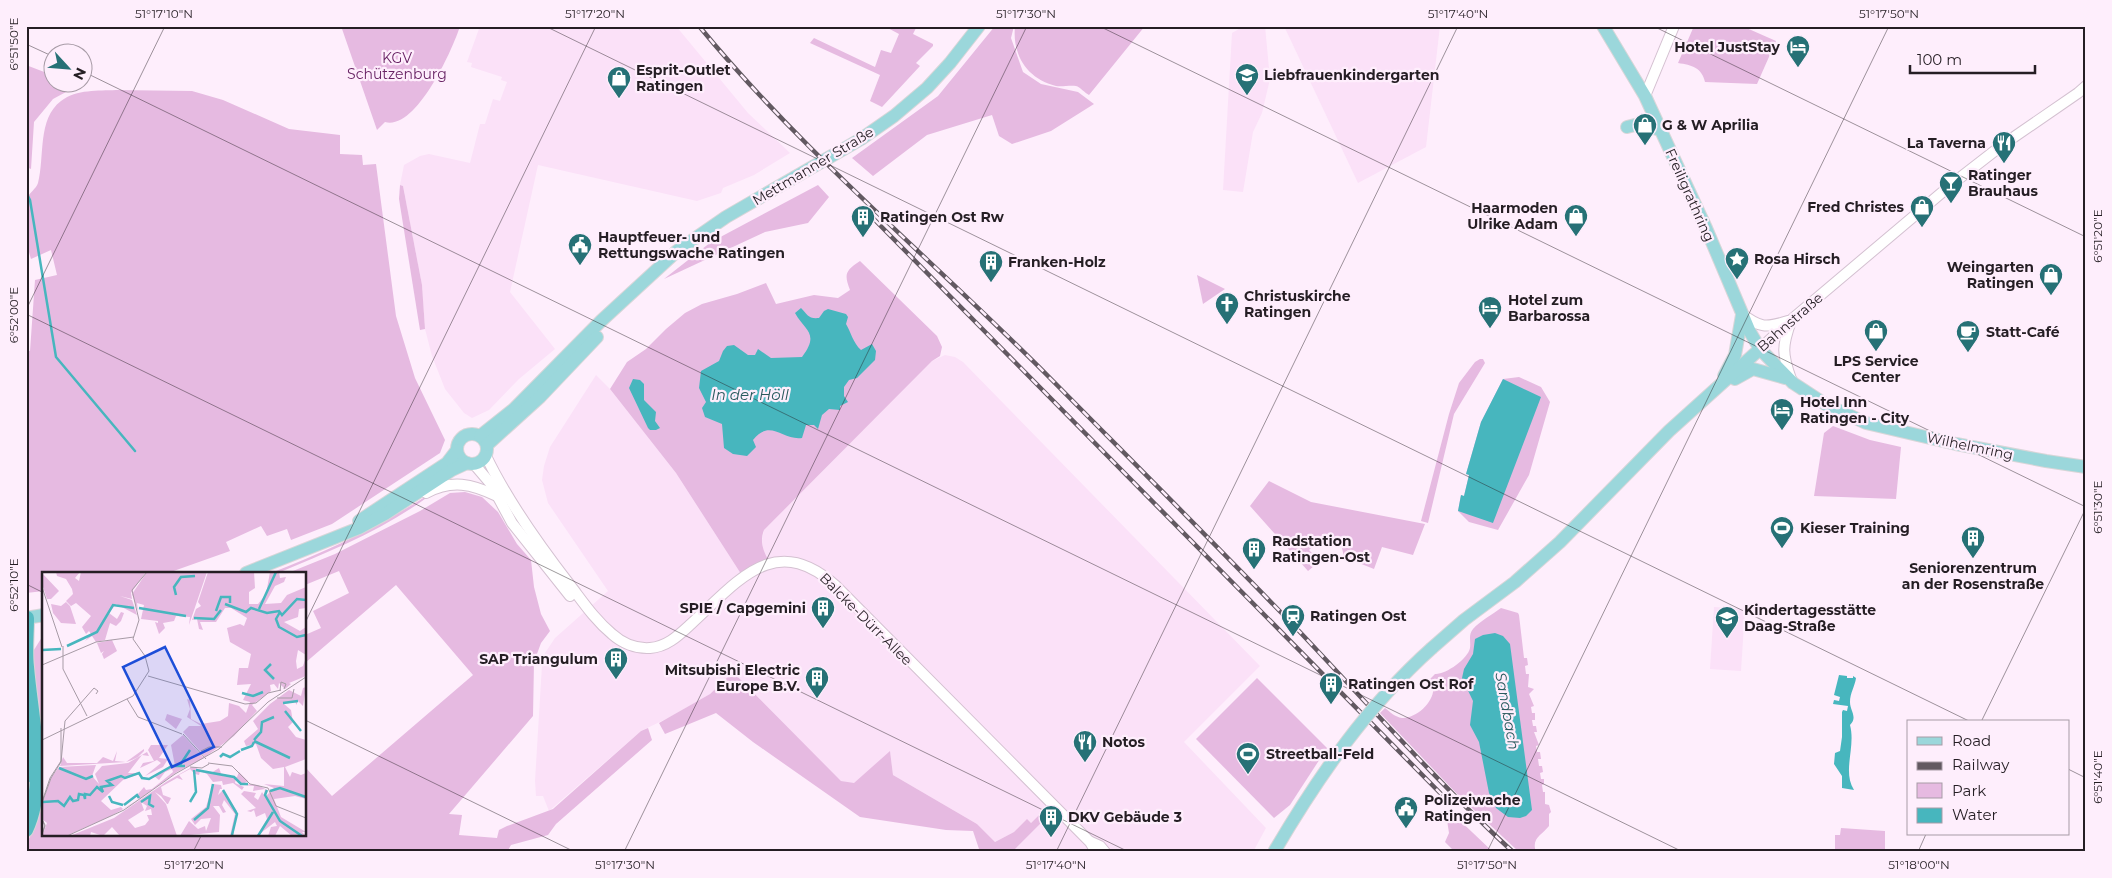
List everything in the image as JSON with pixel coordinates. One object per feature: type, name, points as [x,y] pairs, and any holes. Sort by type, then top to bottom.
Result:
[{"type":"highway","points":[[26,618],[26,664],[38,773],[35,805],[26,830]]},
{"type":"highway","points":[[26,720],[30,753],[26,776]]},
{"type":"main road","name":"Mettmanner Straße","points":[[484,446],[514,410],[601,321],[677,251],[710,228],[861,139],[894,116],[932,82],[979,26]]},
{"type":"main road","name":"Freiligrathring","points":[[1603,26],[1645,96],[1706,228],[1742,314],[1760,349]]},
{"type":"main road","points":[[1627,127],[1638,124],[1661,130]]},
{"type":"main road","name":"Mettmanner Straße","points":[[484,446],[571,366],[604,330],[635,291]]},
{"type":"main road","points":[[1716,389],[1735,355],[1742,314]]},
{"type":"main road","name":"Wilhelmring","points":[[1760,349],[1792,381],[1819,401],[1866,423],[1956,444],[2046,461],[2086,466]]},
{"type":"main road","name":"Bahnstraße","points":[[1274,852],[1321,775],[1349,737],[1415,663],[1464,620],[1515,582],[1560,542],[1669,432],[1760,349]]},
{"type":"main road","points":[[1716,389],[1753,369],[1773,373],[1792,381]]},
{"type":"main road","points":[[249,572],[331,540],[385,514],[452,470],[480,462],[484,446],[472,434],[462,437],[454,456],[447,462],[331,540]]},
{"type":"main road","points":[[457,450],[460,459],[470,464]]},
{"type":"main road","points":[[26,618],[42,615]]},
{"type":"street","points":[[1645,96],[1674,26]]},
{"type":"street","name":"Bahnstraße","points":[[1760,349],[1791,320],[1952,184],[2001,146],[2086,86]]},
{"type":"street","points":[[1742,314],[1754,323],[1768,326],[1791,320],[1783,351],[1784,361],[1792,381]]},
{"type":"street","name":"Balcke-Dürr-Allee","points":[[484,446],[524,523],[587,609],[611,634],[624,643],[638,648],[654,648],[673,640],[729,589],[754,570],[770,563],[780,561],[802,564],[816,570],[842,592],[1090,842],[1096,852]]},
{"type":"street","name":"Balcke-Dürr-Allee","points":[[470,464],[498,496],[512,523],[526,542],[573,599],[587,609]]},
{"type":"street","points":[[385,514],[434,488],[448,484],[466,484],[498,496]]},
{"type":"street","name":"Balcke-Dürr-Allee","points":[[1090,842],[1100,846],[1105,852]]},
{"type":"shaded area","points":[[480,26],[676,26],[748,113],[790,153],[754,175],[723,188],[721,193],[697,201],[538,165],[510,292],[555,349],[519,379],[489,410],[472,418],[464,413],[445,389],[432,356],[425,329],[422,285],[403,186],[400,185],[404,165],[420,156],[429,154],[470,163],[480,124],[485,124],[493,99],[500,101],[507,82],[501,80],[502,77],[471,67],[472,63],[467,62]]},
{"type":"shaded area","name":"Liebfrauenkindergarten","points":[[1244,26],[1265,26],[1270,79],[1262,113],[1253,132],[1243,192],[1223,190],[1232,33]]},
{"type":"shaded area","points":[[1284,26],[1440,26],[1426,147],[1358,183]]},
{"type":"shaded area","points":[[945,355],[955,357],[963,362],[1260,666],[1184,742],[1266,828],[1253,852],[1012,852],[1047,817],[1042,812],[1031,823],[1027,820],[1014,832],[995,842],[977,824],[893,775],[890,752],[854,784],[841,781],[733,672],[710,694],[641,731],[549,811],[543,796],[536,796],[535,781],[542,665],[545,653],[555,638],[608,591],[548,503],[542,480],[550,447],[596,375],[610,389],[676,473],[743,577],[763,550],[764,530],[932,361]]},
{"type":"shaded area","name":"Kindertagesstätte Daag-Straße","points":[[1714,607],[1745,609],[1741,671],[1710,669]]},
{"type":"green space","name":"KGV Schützenburg","points":[[341,26],[460,26],[450,52],[421,102],[409,114],[397,121],[385,122],[377,130]]},
{"type":"green space","points":[[884,26],[917,26],[913,34],[933,44],[933,46],[916,63],[920,66],[882,107],[870,101],[880,75],[810,43],[814,38],[875,67],[881,50],[891,53],[899,34]]},
{"type":"green space","points":[[995,26],[1014,26],[1011,38],[1023,72],[1041,84],[1078,92],[1094,104],[1051,131],[1012,144],[999,136],[992,115],[927,135],[873,176],[852,158],[938,96]]},
{"type":"green space","points":[[1015,26],[1145,26],[1089,95],[1076,86],[1056,86],[1046,83],[1029,72],[1016,47]]},
{"type":"green space","points":[[1694,26],[1742,26],[1776,41],[1757,84],[1705,82],[1699,70],[1678,63]]},
{"type":"green space","points":[[26,65],[42,71],[42,92],[66,92],[53,99],[34,122],[31,169],[26,167]]},
{"type":"green space","points":[[116,90],[192,91],[223,100],[289,129],[340,135],[340,154],[362,155],[363,165],[376,164],[396,316],[415,378],[445,440],[440,453],[332,524],[291,540],[287,529],[267,536],[261,526],[226,542],[230,551],[171,572],[42,572],[42,591],[26,593],[26,350],[30,351],[35,280],[57,275],[51,250],[31,259],[25,211],[28,196],[38,183],[43,139],[48,118],[61,101],[74,94]]},
{"type":"green space","points":[[400,185],[403,186],[422,285],[425,329],[420,330],[399,199]]},
{"type":"green space","points":[[818,185],[829,197],[808,223],[765,232],[664,279],[711,242]]},
{"type":"green space","points":[[860,261],[937,336],[942,347],[940,356],[932,361],[764,530],[762,543],[770,563],[743,577],[676,473],[610,389],[627,362],[646,349],[685,313],[702,304],[766,283],[776,304],[814,295],[838,298],[850,290],[847,273]]},
{"type":"green space","points":[[1197,275],[1225,289],[1203,304]]},
{"type":"green space","points":[[1483,359],[1485,363],[1454,414],[1428,523],[1421,521],[1459,383],[1475,362]]},
{"type":"green space","points":[[1519,377],[1541,387],[1550,402],[1529,475],[1498,530],[1469,522],[1458,511],[1461,495],[1464,496],[1469,475],[1466,474],[1481,422],[1503,379]]},
{"type":"green space","points":[[1833,426],[1870,440],[1901,447],[1896,499],[1814,496],[1824,433]]},
{"type":"green space","points":[[1269,481],[1311,502],[1425,524],[1413,555],[1382,547],[1374,569],[1344,557],[1340,539],[1322,537],[1309,550],[1320,561],[1308,571],[1250,506]]},
{"type":"green space","points":[[465,492],[482,497],[498,512],[517,544],[531,560],[534,587],[541,614],[550,631],[541,643],[534,662],[533,716],[449,814],[462,815],[459,835],[497,838],[499,830],[553,809],[641,731],[648,728],[652,740],[556,824],[548,835],[511,845],[507,852],[26,852],[26,845],[42,806],[42,836],[306,836],[306,768],[332,796],[473,675],[396,585],[306,662],[306,635],[321,628],[313,611],[349,593],[339,571],[306,585],[306,572],[290,572],[335,554],[420,511],[450,493]]},
{"type":"green space","points":[[429,496],[375,530],[280,572],[273,572],[351,538]]},
{"type":"green space","points":[[1501,608],[1518,613],[1519,615],[1524,658],[1527,658],[1528,665],[1525,666],[1526,674],[1529,674],[1528,687],[1534,689],[1529,694],[1534,706],[1531,707],[1532,713],[1535,713],[1535,720],[1532,720],[1537,732],[1534,732],[1539,745],[1536,746],[1537,752],[1540,752],[1541,759],[1538,759],[1539,766],[1542,766],[1543,772],[1540,773],[1541,779],[1544,779],[1544,784],[1542,785],[1543,792],[1545,792],[1545,804],[1549,805],[1551,812],[1549,814],[1549,826],[1536,840],[1536,852],[1519,852],[1458,795],[1380,713],[1385,708],[1397,717],[1407,718],[1424,708],[1433,692],[1433,685],[1430,679],[1435,674],[1456,666],[1465,657],[1470,648],[1471,631]]},
{"type":"green space","points":[[42,637],[42,730],[32,667],[32,653]]},
{"type":"green space","points":[[733,672],[841,781],[854,783],[890,751],[893,775],[977,824],[995,842],[1014,832],[1027,819],[1031,823],[1042,812],[1047,817],[1012,852],[1006,849],[1001,852],[980,852],[973,831],[946,830],[860,817],[753,742],[716,713],[665,734],[659,723],[710,694]]},
{"type":"green space","points":[[1257,678],[1327,748],[1290,805],[1274,818],[1196,739]]},
{"type":"green space","points":[[1452,813],[1493,852],[1455,852],[1445,842],[1449,833],[1447,820]]},
{"type":"green space","points":[[1841,828],[1885,831],[1885,852],[1835,850],[1835,835],[1840,835]]},
{"type":"water","name":"In der Höll","points":[[801,308],[808,316],[813,318],[819,318],[828,309],[846,314],[848,317],[846,324],[856,344],[861,350],[872,344],[876,351],[875,360],[857,378],[849,380],[844,387],[844,396],[848,402],[840,406],[840,410],[829,409],[822,415],[818,429],[814,425],[806,425],[802,438],[795,438],[771,430],[765,431],[753,440],[756,447],[747,456],[733,454],[724,448],[722,424],[705,417],[702,408],[706,402],[699,388],[701,371],[719,361],[727,346],[734,345],[748,355],[755,355],[758,349],[771,358],[802,357],[810,343],[810,337],[795,313]]},
{"type":"water","points":[[633,379],[640,380],[644,384],[644,400],[656,412],[655,421],[660,428],[656,430],[648,428],[629,388]]},
{"type":"water","points":[[1503,379],[1541,397],[1493,523],[1458,511],[1461,495],[1464,496],[1469,475],[1466,474],[1481,422]]},
{"type":"water","name":"Sandbach","points":[[1495,633],[1503,636],[1510,644],[1532,810],[1526,816],[1520,818],[1508,817],[1496,808],[1489,793],[1479,742],[1470,725],[1473,701],[1462,678],[1464,669],[1473,654],[1475,639],[1483,635]]},
{"type":"water","points":[[1839,675],[1847,676],[1847,678],[1853,678],[1853,676],[1856,678],[1850,702],[1854,717],[1850,725],[1849,775],[1854,790],[1842,788],[1842,776],[1834,764],[1835,753],[1840,751],[1842,712],[1843,710],[1847,711],[1848,706],[1833,704],[1834,700],[1839,701],[1840,697],[1834,695]]},
{"type":"waterway","points":[[26,192],[30,200],[56,357],[135,451]]},
{"type":"railway","points":[[699,26],[739,73],[825,162],[1049,377],[1298,630],[1430,771],[1513,852]]},
{"type":"railway","points":[[863,208],[1448,801]]},
{"type":"place","name":"Hotel JustStay","points":[[1798,68]]},
{"type":"place","name":"Liebfrauenkindergarten","points":[[1247,96]]},
{"type":"place","name":"Esprit-Outlet Ratingen","points":[[619,99]]},
{"type":"place","name":"G & W Aprilia","points":[[1645,146]]},
{"type":"place","name":"La Taverna","points":[[2004,164]]},
{"type":"place","name":"Ratinger Brauhaus","points":[[1951,204]]},
{"type":"place","name":"Fred Christes","points":[[1922,228]]},
{"type":"place","name":"Haarmoden Ulrike Adam","points":[[1576,237]]},
{"type":"place","name":"Ratingen Ost Rw","points":[[863,238]]},
{"type":"place","name":"Hauptfeuer- und Rettungswache Ratingen","points":[[580,266]]},
{"type":"place","name":"Rosa Hirsch","points":[[1737,280]]},
{"type":"place","name":"Franken-Holz","points":[[991,283]]},
{"type":"place","name":"Weingarten Ratingen","points":[[2051,296]]},
{"type":"place","name":"Christuskirche Ratingen","points":[[1227,325]]},
{"type":"place","name":"Hotel zum Barbarossa","points":[[1490,329]]},
{"type":"place","name":"LPS Service Center","points":[[1876,352]]},
{"type":"place","name":"Statt-Café","points":[[1968,353]]},
{"type":"place","name":"Hotel Inn Ratingen - City","points":[[1782,431]]},
{"type":"place","name":"Kieser Training","points":[[1782,549]]},
{"type":"place","name":"Seniorenzentrum an der Rosenstraße","points":[[1973,559]]},
{"type":"place","name":"Radstation Ratingen-Ost","points":[[1254,570]]},
{"type":"place","name":"SPIE / Capgemini","points":[[823,629]]},
{"type":"place","name":"Ratingen Ost","points":[[1293,637]]},
{"type":"place","name":"Kindertagesstätte Daag-Straße","points":[[1727,639]]},
{"type":"place","name":"SAP Triangulum","points":[[616,680]]},
{"type":"place","name":"Mitsubishi Electric Europe B.V.","points":[[817,699]]},
{"type":"place","name":"Ratingen Ost Rof","points":[[1331,705]]},
{"type":"place","name":"Notos","points":[[1085,763]]},
{"type":"place","name":"Streetball-Feld","points":[[1248,775]]},
{"type":"place","name":"Polizeiwache Ratingen","points":[[1406,829]]},
{"type":"place","name":"DKV Gebäude 3","points":[[1051,838]]}]
